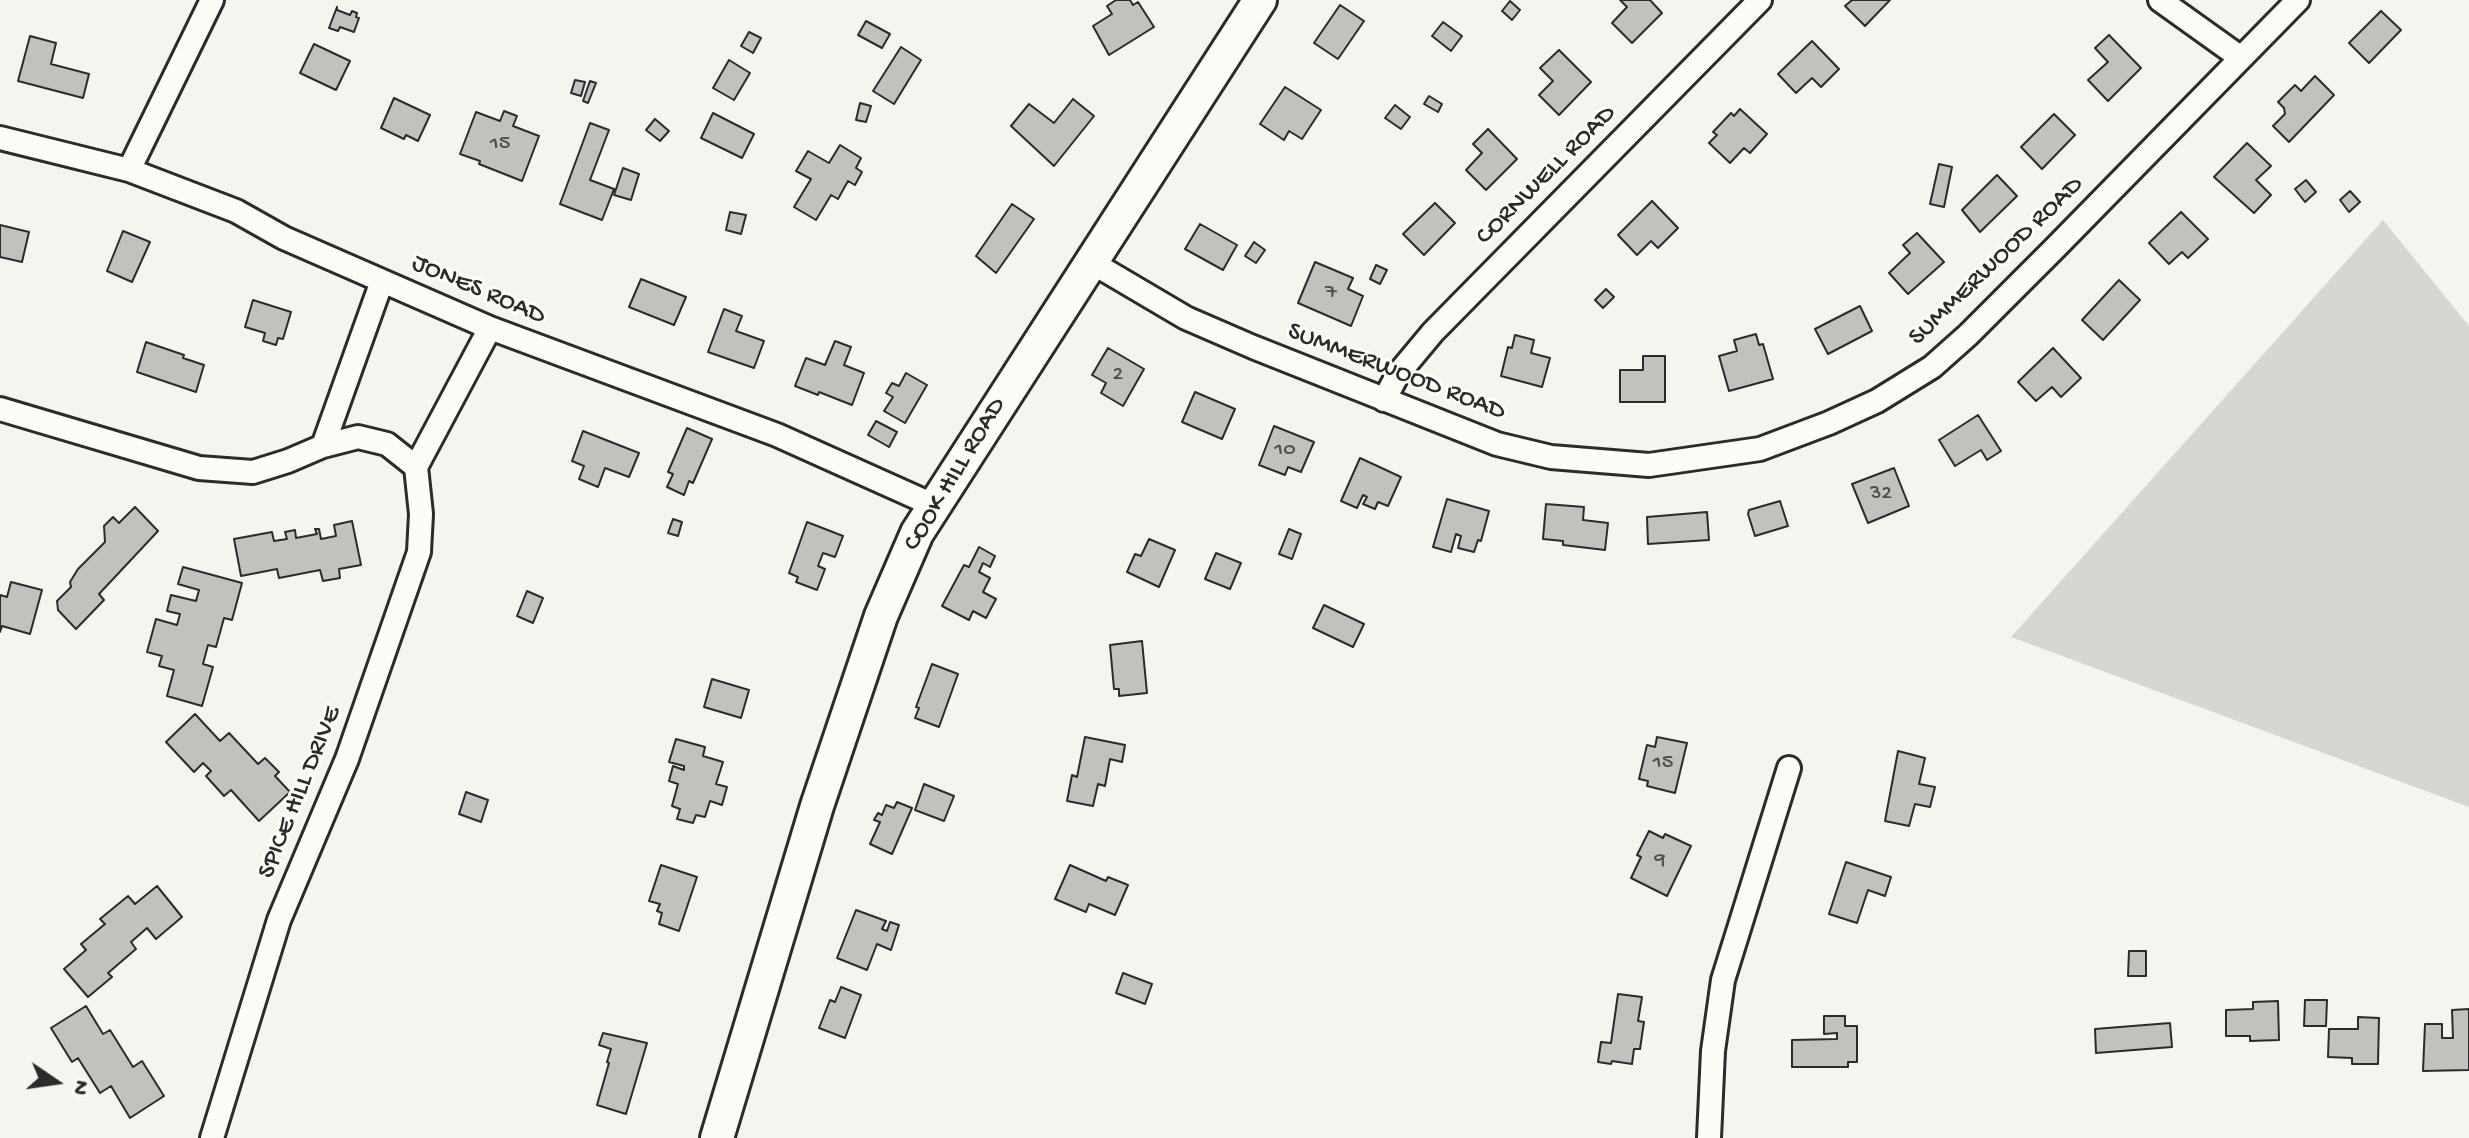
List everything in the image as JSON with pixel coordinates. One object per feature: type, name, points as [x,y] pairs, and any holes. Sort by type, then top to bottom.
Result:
[{"type":"street","points":[[129,170],[212,0]]},
{"type":"street","name":"COOK HILL ROAD","points":[[717,1138],[800,857],[881,616],[917,533],[1260,0]]},
{"type":"street","name":"CORNWELL ROAD","points":[[1384,400],[1398,374],[1433,332],[1760,0]]},
{"type":"street","points":[[2160,0],[2241,58]]},
{"type":"street","name":"SUMMERWOOD ROAD","points":[[1091,262],[1186,318],[1497,444],[1551,457],[1649,465],[1760,449],[1877,401],[1918,375],[1968,335],[2298,0]]},
{"type":"street","name":"JONES ROAD","points":[[0,138],[129,170],[236,211],[284,238],[490,328],[777,435],[933,505]]},
{"type":"street","points":[[323,446],[382,281]]},
{"type":"street","points":[[0,409],[199,468],[253,472],[323,446],[358,437],[387,444],[416,467],[490,328]]},
{"type":"street","name":"SPICE HILL DRIVE","points":[[212,1138],[279,920],[347,759],[419,552],[421,514],[416,467]]},
{"type":"street","points":[[1709,1138],[1713,1051],[1723,980],[1789,768]]},
{"type":"shaded area","points":[[2383,220],[2469,326],[2469,807],[2011,637]]},
{"type":"building","points":[[1116,0],[1130,0],[1133,5],[1138,2],[1154,27],[1109,55],[1093,26],[1112,14],[1107,6]]},
{"type":"building","points":[[1620,0],[1650,0],[1662,13],[1632,43],[1612,23],[1627,7]]},
{"type":"building","points":[[1852,0],[1890,0],[1865,26],[1845,6]]},
{"type":"building","points":[[1510,1],[1520,10],[1512,20],[1502,11]]},
{"type":"building","points":[[1340,5],[1364,21],[1338,59],[1314,43]]},
{"type":"building","points":[[337,7],[337,10],[350,15],[352,11],[357,13],[356,17],[359,18],[354,32],[340,27],[338,31],[329,28]]},
{"type":"building","points":[[2381,11],[2401,30],[2369,63],[2349,43]]},
{"type":"building","points":[[866,21],[890,34],[882,48],[858,35]]},
{"type":"building","points":[[1443,22],[1462,36],[1451,51],[1432,36]]},
{"type":"building","points":[[749,32],[761,38],[753,53],[741,46]]},
{"type":"building","points":[[2109,35],[2141,68],[2108,101],[2088,80],[2108,62],[2095,48]]},
{"type":"building","points":[[30,36],[56,43],[51,64],[89,74],[83,98],[18,81]]},
{"type":"building","points":[[1812,41],[1839,69],[1821,87],[1812,78],[1796,93],[1778,74]]},
{"type":"building","points":[[314,44],[350,61],[336,90],[300,73]]},
{"type":"building","points":[[901,47],[921,60],[894,104],[873,91]]},
{"type":"building","points":[[1559,50],[1591,82],[1559,115],[1539,95],[1553,81],[1540,68]]},
{"type":"building","points":[[729,60],[750,73],[734,100],[713,88]]},
{"type":"building","points":[[2315,76],[2334,95],[2289,142],[2273,126],[2285,114],[2278,102],[2295,85],[2301,91]]},
{"type":"building","points":[[575,80],[585,82],[581,96],[571,93]]},
{"type":"building","points":[[590,81],[596,83],[588,103],[583,101]]},
{"type":"building","points":[[1285,87],[1321,110],[1302,139],[1289,131],[1284,140],[1260,124]]},
{"type":"building","points":[[1429,96],[1442,104],[1438,112],[1424,104]]},
{"type":"building","points":[[394,98],[430,115],[418,141],[406,135],[404,139],[381,128]]},
{"type":"building","points":[[1073,99],[1094,116],[1054,166],[1011,126],[1029,104],[1054,123]]},
{"type":"building","points":[[860,103],[871,106],[866,122],[856,120]]},
{"type":"building","points":[[1395,105],[1410,117],[1401,129],[1385,118]]},
{"type":"building","points":[[1740,109],[1767,134],[1750,153],[1744,148],[1730,163],[1709,143],[1717,135],[1713,132],[1731,113],[1734,116]]},
{"type":"building","points":[[504,111],[517,116],[513,126],[539,136],[522,181],[460,154],[476,112],[500,121]]},
{"type":"building","points":[[713,113],[754,134],[742,158],[701,138]]},
{"type":"building","points":[[2054,114],[2075,135],[2042,169],[2021,147]]},
{"type":"building","points":[[655,119],[669,131],[660,141],[646,130]]},
{"type":"building","points":[[590,123],[609,130],[590,180],[614,189],[602,220],[560,204]]},
{"type":"building","points":[[1488,129],[1517,159],[1486,190],[1466,170],[1482,153],[1473,144]]},
{"type":"building","points":[[2247,143],[2271,166],[2256,180],[2271,195],[2254,213],[2214,177]]},
{"type":"building","points":[[840,145],[861,158],[856,168],[862,172],[855,185],[848,181],[838,199],[831,195],[816,220],[794,207],[811,179],[796,171],[808,151],[829,163]]},
{"type":"building","points":[[1939,164],[1952,167],[1944,207],[1930,204]]},
{"type":"building","points":[[623,168],[639,174],[631,200],[614,195]]},
{"type":"building","points":[[1997,175],[2017,196],[1980,232],[1962,210]]},
{"type":"building","points":[[2306,180],[2316,192],[2305,202],[2295,189]]},
{"type":"building","points":[[2350,191],[2360,202],[2349,212],[2340,200]]},
{"type":"building","points":[[1652,201],[1678,228],[1658,248],[1651,241],[1637,255],[1618,235]]},
{"type":"building","points":[[1435,203],[1455,223],[1424,255],[1403,234]]},
{"type":"building","points":[[1012,204],[1034,219],[996,273],[976,256]]},
{"type":"building","points":[[730,212],[746,215],[741,234],[726,230]]},
{"type":"building","points":[[2181,212],[2208,239],[2188,258],[2182,252],[2169,264],[2149,243]]},
{"type":"building","points":[[1200,224],[1237,245],[1223,270],[1185,249]]},
{"type":"building","points":[[0,225],[29,232],[22,262],[0,257]]},
{"type":"building","points":[[123,231],[150,242],[132,282],[107,271]]},
{"type":"building","points":[[1917,233],[1944,262],[1908,294],[1889,273],[1910,253],[1903,245]]},
{"type":"building","points":[[1254,242],[1265,250],[1256,263],[1245,256]]},
{"type":"building","points":[[1315,262],[1353,278],[1348,289],[1363,296],[1351,326],[1298,303]]},
{"type":"building","points":[[1376,265],[1387,270],[1380,284],[1370,279]]},
{"type":"building","points":[[641,279],[686,297],[674,325],[629,307]]},
{"type":"building","points":[[2119,280],[2140,300],[2103,340],[2082,320]]},
{"type":"building","points":[[1606,289],[1614,297],[1603,308],[1595,300]]},
{"type":"building","points":[[253,300],[291,312],[283,339],[278,338],[276,345],[263,341],[265,333],[245,327]]},
{"type":"building","points":[[1860,306],[1872,331],[1828,354],[1815,329]]},
{"type":"building","points":[[724,309],[742,316],[736,331],[764,341],[754,368],[708,352]]},
{"type":"building","points":[[1756,334],[1759,345],[1763,344],[1773,379],[1729,391],[1719,356],[1737,351],[1734,340]]},
{"type":"building","points":[[1515,335],[1534,340],[1531,353],[1550,358],[1542,387],[1501,376],[1508,347],[1512,348]]},
{"type":"building","points":[[835,341],[851,347],[844,365],[864,373],[852,405],[795,386],[806,358],[825,365]]},
{"type":"building","points":[[146,342],[204,365],[196,392],[137,372]]},
{"type":"building","points":[[1108,348],[1144,369],[1123,406],[1101,393],[1106,383],[1092,375]]},
{"type":"building","points":[[2053,348],[2081,378],[2061,397],[2052,387],[2036,401],[2018,382]]},
{"type":"building","points":[[1643,356],[1665,356],[1665,402],[1620,402],[1620,370],[1643,370]]},
{"type":"building","points":[[906,373],[927,385],[905,423],[884,411],[893,397],[886,393],[892,383],[899,386]]},
{"type":"building","points":[[1195,392],[1235,409],[1222,439],[1182,422]]},
{"type":"building","points":[[1978,415],[2001,451],[1987,460],[1981,450],[1955,466],[1939,440]]},
{"type":"building","points":[[876,421],[897,432],[889,447],[868,435]]},
{"type":"building","points":[[1274,426],[1314,442],[1301,472],[1288,467],[1285,475],[1259,465]]},
{"type":"building","points":[[687,428],[712,439],[693,483],[689,481],[684,495],[667,487],[673,474],[668,472]]},
{"type":"building","points":[[583,431],[639,453],[629,477],[605,468],[598,487],[579,479],[584,466],[572,461]]},
{"type":"building","points":[[1360,458],[1401,477],[1388,506],[1378,502],[1375,509],[1363,504],[1367,497],[1363,495],[1357,508],[1341,501]]},
{"type":"building","points":[[1894,468],[1909,506],[1868,523],[1852,484]]},
{"type":"building","points":[[1447,499],[1489,511],[1481,541],[1478,540],[1474,552],[1458,548],[1461,536],[1456,534],[1451,552],[1433,547]]},
{"type":"building","points":[[1780,501],[1788,526],[1755,536],[1749,510]]},
{"type":"building","points":[[1546,504],[1584,507],[1583,520],[1608,523],[1605,550],[1563,545],[1563,541],[1543,539]]},
{"type":"building","points":[[135,507],[158,531],[99,594],[104,600],[76,629],[58,610],[57,601],[71,587],[70,582],[78,569],[105,542],[104,526],[113,517],[119,523]]},
{"type":"building","points":[[1707,512],[1709,540],[1648,544],[1647,517]]},
{"type":"building","points":[[673,519],[682,522],[678,536],[668,533]]},
{"type":"building","points":[[352,521],[361,565],[339,569],[340,578],[323,581],[320,570],[279,578],[277,569],[241,576],[234,539],[272,532],[274,541],[287,539],[285,532],[295,530],[296,538],[317,534],[315,529],[319,529],[321,539],[336,536],[334,525]]},
{"type":"building","points":[[807,522],[843,536],[835,557],[823,553],[818,566],[825,569],[817,590],[796,582],[798,577],[789,573]]},
{"type":"building","points":[[1289,529],[1301,534],[1292,559],[1279,554]]},
{"type":"building","points":[[1149,539],[1175,550],[1159,587],[1127,572],[1135,554],[1141,556]]},
{"type":"building","points":[[979,547],[995,556],[990,567],[983,563],[979,572],[990,578],[983,592],[996,599],[986,618],[973,611],[969,620],[942,606],[964,565],[969,567]]},
{"type":"building","points":[[1216,553],[1241,563],[1230,589],[1205,579]]},
{"type":"building","points":[[183,567],[242,583],[232,620],[224,618],[216,647],[208,645],[203,664],[213,667],[202,706],[167,696],[174,670],[159,666],[162,656],[147,652],[156,619],[177,625],[180,614],[167,611],[171,595],[196,601],[199,590],[178,584]]},
{"type":"building","points":[[11,582],[42,590],[30,634],[2,626],[0,632],[0,595],[7,597]]},
{"type":"building","points":[[527,591],[543,598],[533,623],[517,616]]},
{"type":"building","points":[[1324,605],[1364,624],[1353,647],[1313,628]]},
{"type":"building","points":[[1142,641],[1147,693],[1119,696],[1119,689],[1114,689],[1110,645]]},
{"type":"building","points":[[932,664],[958,674],[939,727],[915,718]]},
{"type":"building","points":[[712,679],[749,690],[741,718],[704,707]]},
{"type":"building","points":[[195,714],[220,741],[229,733],[258,764],[265,758],[279,772],[275,776],[290,792],[259,821],[231,790],[224,796],[206,776],[211,771],[203,763],[194,772],[166,742]]},
{"type":"building","points":[[1085,737],[1125,745],[1122,762],[1110,759],[1105,786],[1098,784],[1093,806],[1067,801],[1072,775],[1077,777]]},
{"type":"building","points":[[1657,737],[1687,743],[1675,793],[1647,786],[1648,781],[1639,779],[1647,745],[1655,747]]},
{"type":"building","points":[[676,739],[705,747],[703,756],[723,762],[716,784],[727,787],[722,805],[710,801],[705,817],[696,815],[693,823],[677,819],[680,809],[672,806],[678,784],[669,781],[673,766],[684,770],[684,766],[669,762]]},
{"type":"building","points":[[1898,751],[1925,758],[1919,784],[1935,787],[1930,807],[1915,804],[1909,826],[1885,821]]},
{"type":"building","points":[[924,784],[954,796],[944,821],[915,810]]},
{"type":"building","points":[[466,792],[488,800],[481,822],[459,814]]},
{"type":"building","points":[[897,802],[912,808],[892,854],[870,844],[880,822],[874,820],[878,813],[882,815],[886,805],[894,808]]},
{"type":"building","points":[[1649,831],[1663,838],[1665,834],[1691,846],[1667,896],[1631,878],[1641,857],[1637,855]]},
{"type":"building","points":[[1846,862],[1891,877],[1885,896],[1868,890],[1857,923],[1829,914]]},
{"type":"building","points":[[661,865],[697,877],[679,931],[659,924],[662,913],[657,911],[660,904],[649,901]]},
{"type":"building","points":[[1070,865],[1106,881],[1108,877],[1128,885],[1115,915],[1089,904],[1086,912],[1055,899]]},
{"type":"building","points":[[157,886],[182,917],[156,939],[147,928],[131,942],[136,949],[108,973],[112,977],[88,997],[64,969],[86,950],[81,944],[105,924],[100,919],[128,896],[135,904]]},
{"type":"building","points":[[856,910],[886,921],[882,929],[887,931],[890,922],[899,925],[891,950],[877,944],[867,970],[837,958]]},
{"type":"building","points":[[2129,951],[2146,951],[2146,976],[2128,976]]},
{"type":"building","points":[[1123,973],[1152,984],[1145,1004],[1116,993]]},
{"type":"building","points":[[841,987],[861,995],[845,1038],[819,1028],[830,1000],[835,1002]]},
{"type":"building","points":[[1618,994],[1642,997],[1638,1021],[1644,1022],[1640,1049],[1634,1049],[1632,1064],[1598,1062],[1601,1042],[1611,1043]]},
{"type":"building","points":[[2305,1000],[2327,1000],[2326,1026],[2304,1026]]},
{"type":"building","points":[[2278,1001],[2279,1040],[2250,1041],[2250,1036],[2226,1036],[2226,1010],[2253,1009],[2253,1002]]},
{"type":"building","points":[[86,1006],[103,1034],[110,1030],[133,1067],[142,1061],[164,1096],[130,1118],[111,1086],[100,1093],[78,1058],[72,1062],[51,1028]]},
{"type":"building","points":[[2469,1009],[2469,1070],[2423,1071],[2425,1024],[2442,1024],[2442,1038],[2453,1038],[2452,1010]]},
{"type":"building","points":[[1824,1016],[1845,1016],[1845,1026],[1857,1026],[1857,1062],[1848,1062],[1848,1067],[1792,1067],[1792,1040],[1837,1039],[1837,1033],[1824,1034]]},
{"type":"building","points":[[2358,1017],[2379,1018],[2378,1064],[2352,1064],[2352,1058],[2328,1057],[2329,1029],[2358,1029]]},
{"type":"building","points":[[2170,1023],[2172,1047],[2096,1053],[2095,1029]]},
{"type":"building","points":[[603,1033],[647,1043],[626,1114],[597,1105],[611,1049],[599,1045]]}]
